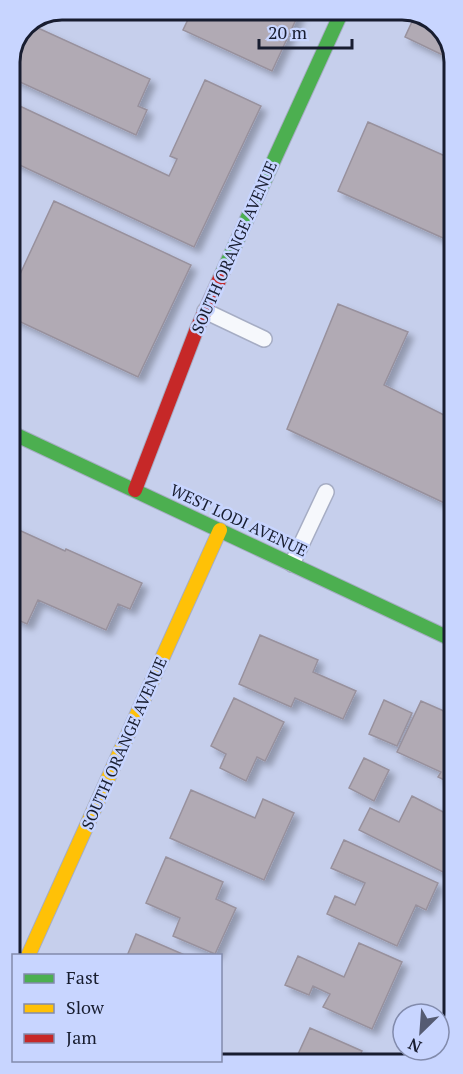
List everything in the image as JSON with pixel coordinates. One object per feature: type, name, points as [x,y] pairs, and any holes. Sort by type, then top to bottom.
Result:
[{"type":"street","name":"SOUTH ORANGE AVENUE","points":[[135,490],[205,311],[338,20]]},
{"type":"street","name":"WEST LODI AVENUE","points":[[20,436],[444,636]]},
{"type":"street","name":"SOUTH ORANGE AVENUE","points":[[29,954],[220,530]]},
{"type":"lane","points":[[205,311],[264,339]]},
{"type":"lane","points":[[291,564],[326,492]]},
{"type":"building","points":[[188,19],[296,20],[272,71],[183,30]]},
{"type":"building","points":[[412,21],[417,23],[433,34],[443,55],[405,37]]},
{"type":"building","points":[[37,28],[150,79],[138,106],[147,110],[136,135],[20,82],[21,51],[28,36]]},
{"type":"building","points":[[205,80],[261,106],[194,247],[20,165],[20,106],[169,176],[177,159],[170,156]]},
{"type":"building","points":[[368,122],[444,155],[444,238],[338,191]]},
{"type":"building","points":[[54,201],[191,265],[138,377],[20,322],[20,275]]},
{"type":"building","points":[[338,304],[408,332],[384,385],[444,415],[444,503],[287,429]]},
{"type":"building","points":[[20,530],[142,583],[130,609],[118,604],[106,630],[38,600],[27,624],[19,621]]},
{"type":"building","points":[[260,635],[318,660],[313,672],[356,691],[343,719],[295,698],[291,707],[239,684]]},
{"type":"building","points":[[234,698],[284,722],[265,761],[257,757],[246,781],[220,768],[226,754],[211,746]]},
{"type":"building","points":[[384,700],[412,713],[397,746],[369,734]]},
{"type":"building","points":[[421,701],[444,711],[444,780],[438,777],[441,772],[397,752]]},
{"type":"building","points":[[364,758],[389,770],[374,801],[349,788]]},
{"type":"building","points":[[191,790],[255,818],[263,799],[294,813],[264,880],[170,838]]},
{"type":"building","points":[[412,796],[444,812],[443,872],[359,830],[370,808],[399,822]]},
{"type":"building","points":[[344,840],[438,883],[426,910],[416,905],[397,946],[327,914],[335,896],[355,905],[365,883],[331,868]]},
{"type":"building","points":[[166,857],[223,882],[216,899],[236,908],[215,954],[173,936],[180,918],[146,903]]},
{"type":"building","points":[[136,934],[182,954],[128,954]]},
{"type":"building","points":[[359,943],[402,962],[372,1029],[323,1007],[330,994],[313,986],[309,995],[285,985],[298,956],[344,977]]},
{"type":"building","points":[[310,1028],[362,1051],[361,1054],[298,1054]]},
{"type":"traffic: fast","points":[[220,278],[338,20]]},
{"type":"traffic: fast","points":[[20,437],[444,636]]},
{"type":"traffic: slow","points":[[29,954],[220,530]]},
{"type":"traffic: jam","points":[[135,490],[196,331],[220,278]]}]
